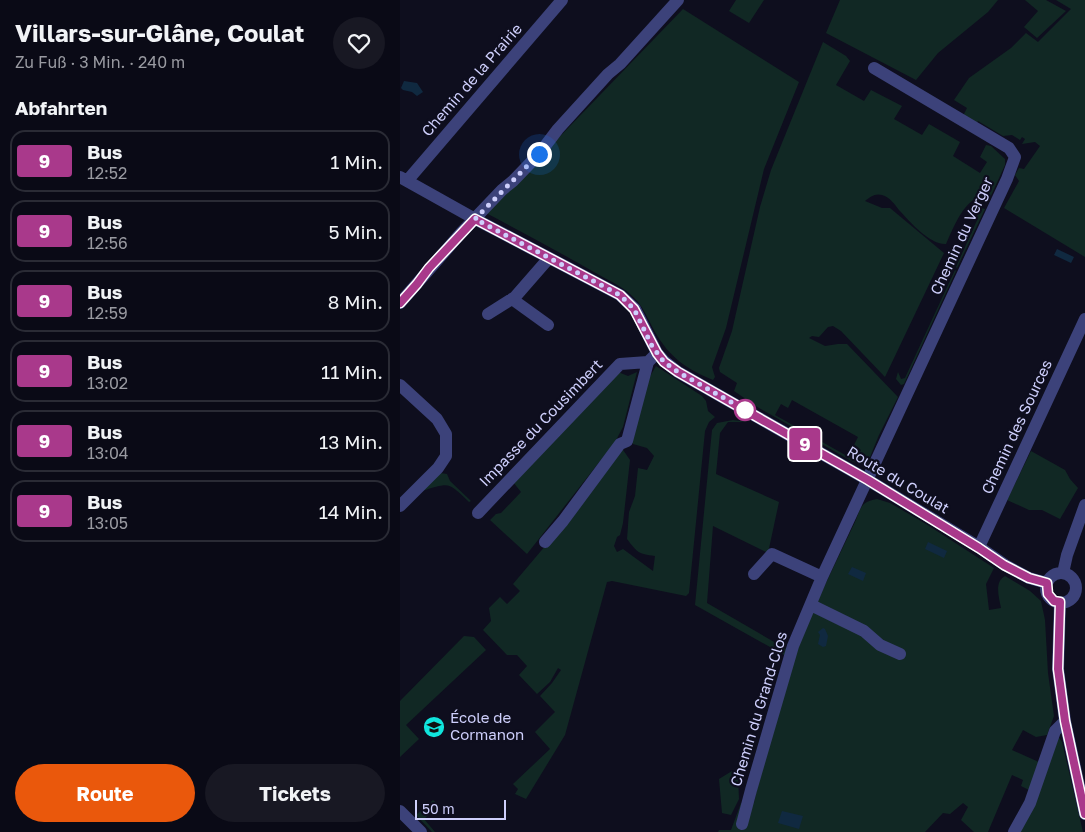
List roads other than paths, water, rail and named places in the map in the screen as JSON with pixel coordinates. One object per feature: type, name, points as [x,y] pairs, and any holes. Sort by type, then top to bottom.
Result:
[{"type":"street","name":"Chemin de la Prairie","points":[[404,179],[562,0]]},
{"type":"street","points":[[400,303],[429,268],[502,190],[513,182],[576,108],[626,58],[678,0]]},
{"type":"street","name":"Chemin du Verger","points":[[868,480],[1010,173],[1015,157],[1009,148],[874,68]]},
{"type":"street","name":"Route du Coulat","points":[[404,179],[475,219],[611,290],[627,301],[640,318],[652,357],[664,362],[678,372],[868,480],[1004,565],[1029,578],[1047,583]]},
{"type":"street","points":[[488,314],[512,299],[549,258]]},
{"type":"street","points":[[512,299],[548,325]]},
{"type":"street","name":"Chemin des Sources","points":[[979,548],[1085,319]]},
{"type":"street","points":[[545,542],[563,521],[620,444],[627,442],[652,357]]},
{"type":"street","name":"Impasse du Cousimbert","points":[[478,513],[620,364],[652,357]]},
{"type":"street","points":[[400,385],[437,419],[446,434],[446,456],[438,468],[400,506]]},
{"type":"street","name":"Chemin du Grand-Clos","points":[[742,824],[789,656],[822,577],[868,480]]},
{"type":"street","points":[[1062,573],[1085,505]]},
{"type":"street","points":[[754,574],[772,554],[822,577]]},
{"type":"street","points":[[1062,573],[1072,578],[1080,592],[1068,601],[1054,601],[1048,594],[1047,583],[1054,575],[1062,573]]},
{"type":"street","points":[[1060,602],[1058,669],[1065,721],[1085,814]]},
{"type":"street","points":[[811,605],[864,631],[880,645],[900,654]]},
{"type":"street","points":[[1014,832],[1030,803],[1055,731],[1065,721]]},
{"type":"street","points":[[400,810],[420,832]]},
{"type":"water","points":[[404,81],[417,83],[423,92],[417,96],[412,92],[403,90],[401,88]]},
{"type":"water","points":[[1057,249],[1074,257],[1071,263],[1054,255]]},
{"type":"water","points":[[928,542],[947,551],[944,558],[925,549]]},
{"type":"water","points":[[852,567],[866,573],[863,581],[848,574]]},
{"type":"water","points":[[823,628],[828,636],[826,646],[823,647],[818,644],[820,635],[818,632]]},
{"type":"water","points":[[782,811],[803,816],[799,829],[778,823]]},
{"type":"place","name":"École de Cormanon","points":[[434,727]]}]
